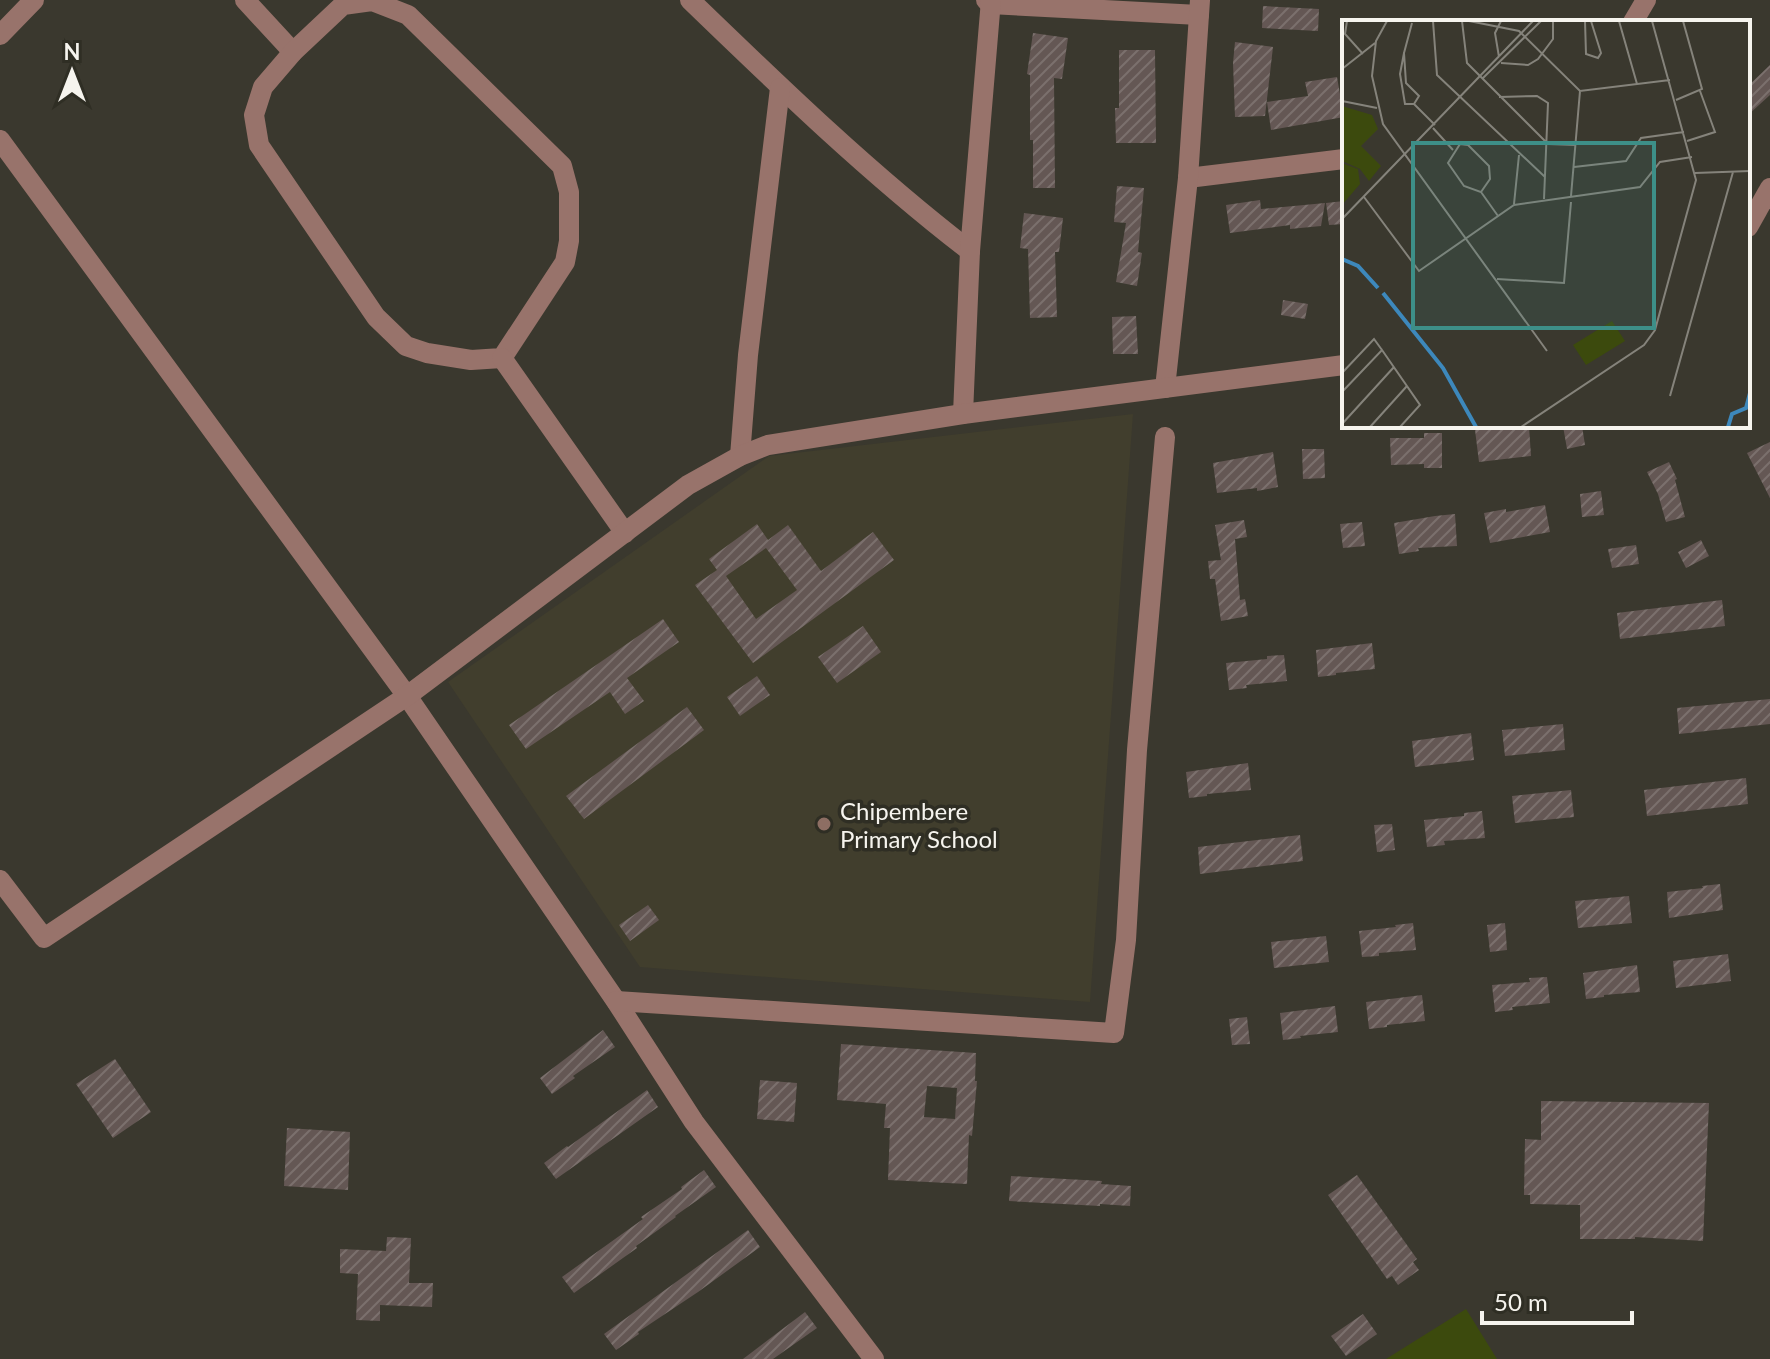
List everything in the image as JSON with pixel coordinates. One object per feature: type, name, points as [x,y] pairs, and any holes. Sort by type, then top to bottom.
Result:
[{"type":"street","points":[[0,35],[34,0]]},
{"type":"street","points":[[245,0],[293,52]]},
{"type":"street","points":[[690,0],[780,88],[932,222],[970,251]]},
{"type":"street","points":[[1634,20],[1646,0]]},
{"type":"street","points":[[372,1],[408,15],[562,166],[569,192],[569,241],[565,262],[502,358],[471,360],[427,353],[406,346],[376,317],[259,145],[254,115],[263,87],[293,52],[343,5],[372,1]]},
{"type":"street","points":[[963,414],[970,251],[989,1],[1199,7],[1188,178],[1165,388]]},
{"type":"street","points":[[740,456],[748,355],[780,88]]},
{"type":"street","points":[[0,140],[407,696],[616,1001],[694,1122],[874,1359]]},
{"type":"street","points":[[1188,178],[1342,159]]},
{"type":"street","points":[[1750,223],[1770,188]]},
{"type":"street","points":[[502,358],[625,533]]},
{"type":"street","points":[[0,880],[44,938],[407,696],[688,485],[740,456],[768,445],[963,414],[1342,365]]},
{"type":"street","points":[[616,1001],[1114,1033],[1126,940],[1137,750],[1165,437]]},
{"type":"shaded area","name":"Chipembere Primary School","points":[[1133,414],[1090,1002],[640,967],[448,682],[769,456]]},
{"type":"green space","points":[[1466,1309],[1497,1359],[1386,1359]]},
{"type":"building","points":[[1263,6],[1319,9],[1318,31],[1262,28]]},
{"type":"building","points":[[1033,33],[1068,38],[1062,79],[1054,78],[1055,188],[1033,188],[1030,75],[1027,74]]},
{"type":"building","points":[[1235,42],[1273,47],[1265,116],[1235,117]]},
{"type":"building","points":[[1119,50],[1155,50],[1156,143],[1116,143]]},
{"type":"building","points":[[1770,65],[1770,95],[1750,113],[1750,84]]},
{"type":"building","points":[[1337,77],[1342,117],[1271,130],[1267,102],[1308,96],[1305,82]]},
{"type":"building","points":[[1117,186],[1144,188],[1138,252],[1142,253],[1137,286],[1116,282],[1126,223],[1114,222]]},
{"type":"building","points":[[1260,200],[1261,209],[1325,203],[1321,226],[1290,229],[1290,225],[1230,233],[1226,205]]},
{"type":"building","points":[[1342,201],[1342,224],[1329,225],[1326,203]]},
{"type":"building","points":[[1024,213],[1063,218],[1059,252],[1055,252],[1057,317],[1030,318],[1028,249],[1020,248]]},
{"type":"building","points":[[1283,300],[1308,304],[1305,319],[1281,315]]},
{"type":"building","points":[[1136,316],[1138,354],[1113,354],[1112,317]]},
{"type":"building","points":[[1529,428],[1531,456],[1479,462],[1475,430]]},
{"type":"building","points":[[1563,428],[1582,428],[1585,445],[1567,449]]},
{"type":"building","points":[[1424,433],[1442,433],[1442,468],[1424,468],[1424,464],[1391,465],[1390,438],[1424,438]]},
{"type":"building","points":[[1770,442],[1770,498],[1747,453]]},
{"type":"building","points":[[1302,449],[1324,449],[1325,478],[1303,479]]},
{"type":"building","points":[[1273,452],[1278,487],[1217,493],[1213,463]]},
{"type":"building","points":[[1669,462],[1677,479],[1685,517],[1666,522],[1658,494],[1647,472]]},
{"type":"building","points":[[1601,491],[1604,515],[1582,517],[1580,494]]},
{"type":"building","points":[[1545,505],[1550,532],[1490,543],[1484,513]]},
{"type":"building","points":[[1455,514],[1457,546],[1418,548],[1419,551],[1399,554],[1394,523]]},
{"type":"building","points":[[1244,520],[1247,537],[1235,539],[1240,600],[1245,599],[1248,616],[1221,621],[1215,579],[1210,579],[1208,561],[1221,560],[1215,525]]},
{"type":"building","points":[[1362,522],[1365,546],[1343,548],[1340,524]]},
{"type":"building","points":[[757,524],[768,540],[788,525],[821,571],[873,532],[894,560],[753,663],[695,585],[717,570],[709,559]],"holes":[[[766,548],[797,590],[756,619],[726,576]]]},
{"type":"building","points":[[1701,540],[1709,556],[1686,568],[1678,552]]},
{"type":"building","points":[[1636,545],[1639,564],[1612,568],[1608,549]]},
{"type":"building","points":[[1722,600],[1725,626],[1620,639],[1617,613]]},
{"type":"building","points":[[663,619],[679,642],[627,678],[644,701],[625,714],[610,692],[526,749],[509,725]]},
{"type":"building","points":[[863,626],[881,652],[837,683],[818,657]]},
{"type":"building","points":[[1372,643],[1375,669],[1318,677],[1316,650]]},
{"type":"building","points":[[1284,655],[1287,681],[1229,690],[1226,663]]},
{"type":"building","points":[[757,676],[770,695],[740,716],[727,697]]},
{"type":"building","points":[[1770,699],[1770,724],[1679,734],[1677,708]]},
{"type":"building","points":[[687,707],[704,730],[584,819],[566,796]]},
{"type":"building","points":[[1563,724],[1565,750],[1505,756],[1502,730]]},
{"type":"building","points":[[1471,733],[1474,760],[1415,767],[1412,741]]},
{"type":"building","points":[[1248,763],[1251,790],[1189,798],[1186,772]]},
{"type":"building","points":[[1746,778],[1748,804],[1647,816],[1644,790]]},
{"type":"building","points":[[1571,790],[1574,817],[1515,823],[1512,796]]},
{"type":"building","points":[[1482,811],[1485,838],[1444,841],[1445,845],[1427,847],[1424,820]]},
{"type":"building","points":[[1392,824],[1395,850],[1377,852],[1374,825]]},
{"type":"building","points":[[1300,835],[1303,861],[1200,874],[1198,847]]},
{"type":"building","points":[[1720,884],[1723,910],[1669,918],[1667,892]]},
{"type":"building","points":[[1629,896],[1632,923],[1578,928],[1575,901]]},
{"type":"building","points":[[648,905],[659,920],[630,941],[619,925]]},
{"type":"building","points":[[1413,923],[1416,950],[1362,957],[1359,931]]},
{"type":"building","points":[[1505,923],[1507,950],[1490,952],[1487,925]]},
{"type":"building","points":[[1326,936],[1329,962],[1274,968],[1271,942]]},
{"type":"building","points":[[1728,954],[1731,981],[1676,988],[1673,961]]},
{"type":"building","points":[[1637,965],[1640,992],[1586,999],[1583,973]]},
{"type":"building","points":[[1547,977],[1550,1003],[1495,1012],[1492,985],[1530,982],[1529,978]]},
{"type":"building","points":[[1422,995],[1425,1021],[1369,1029],[1366,1002]]},
{"type":"building","points":[[1335,1006],[1338,1032],[1283,1040],[1280,1013]]},
{"type":"building","points":[[1247,1017],[1250,1044],[1232,1045],[1229,1019]]},
{"type":"building","points":[[603,1030],[615,1047],[552,1094],[540,1078]]},
{"type":"building","points":[[841,1044],[976,1053],[977,1081],[972,1136],[969,1135],[967,1184],[888,1180],[890,1128],[884,1128],[886,1104],[837,1100]],"holes":[[[927,1086],[957,1088],[955,1119],[924,1117]]]},
{"type":"building","points":[[115,1059],[151,1112],[113,1138],[76,1084]]},
{"type":"building","points":[[760,1080],[797,1083],[794,1122],[757,1119]]},
{"type":"building","points":[[647,1090],[658,1107],[556,1179],[544,1163]]},
{"type":"building","points":[[1541,1101],[1709,1103],[1703,1241],[1635,1237],[1580,1239],[1580,1205],[1530,1204],[1530,1195],[1524,1195],[1525,1139],[1541,1140]]},
{"type":"building","points":[[287,1128],[350,1132],[348,1190],[284,1186]]},
{"type":"building","points":[[704,1170],[716,1187],[574,1293],[562,1277],[643,1219],[641,1217]]},
{"type":"building","points":[[1357,1175],[1417,1259],[1413,1262],[1419,1270],[1398,1285],[1392,1276],[1387,1279],[1328,1195]]},
{"type":"building","points":[[1011,1176],[1102,1181],[1101,1184],[1131,1186],[1130,1206],[1009,1201]]},
{"type":"building","points":[[748,1230],[760,1247],[616,1350],[604,1334]]},
{"type":"building","points":[[387,1237],[411,1238],[409,1283],[433,1283],[432,1307],[380,1305],[380,1321],[356,1320],[358,1274],[340,1273],[340,1249],[386,1251]]},
{"type":"building","points":[[805,1312],[817,1328],[773,1359],[743,1359]]},
{"type":"building","points":[[1363,1314],[1377,1334],[1346,1356],[1331,1336]]},
{"type":"place","name":"Chipembere Primary School","points":[[824,824]]}]
